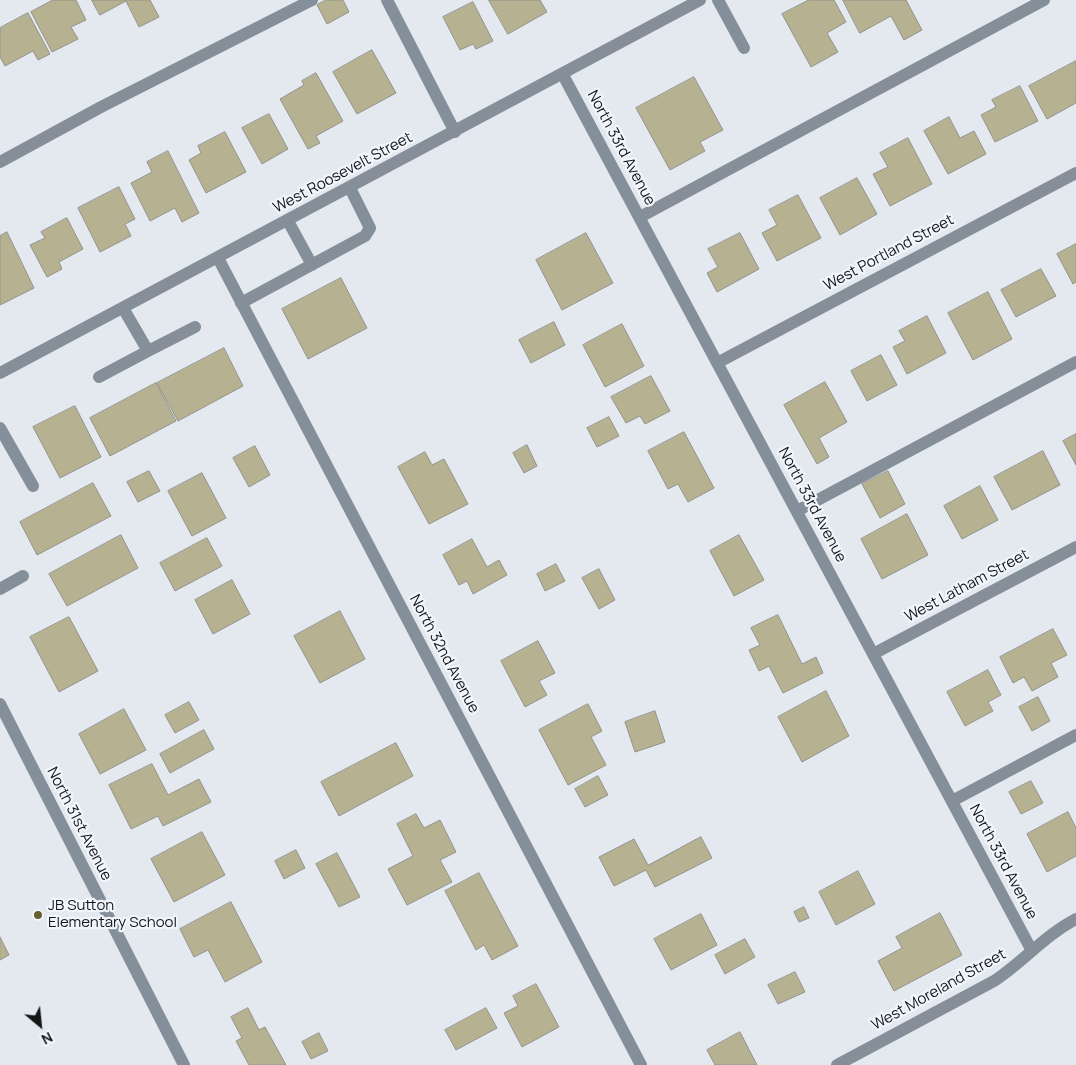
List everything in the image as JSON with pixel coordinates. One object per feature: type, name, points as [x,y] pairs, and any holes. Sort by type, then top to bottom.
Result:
[{"type":"street","points":[[0,162],[101,107],[312,0]]},
{"type":"street","points":[[387,0],[455,132]]},
{"type":"street","name":"West Roosevelt Street","points":[[0,373],[563,75],[700,0]]},
{"type":"street","points":[[718,0],[744,48]]},
{"type":"street","points":[[640,217],[1044,0]]},
{"type":"street","name":"North 33rd Avenue","points":[[563,75],[1032,951]]},
{"type":"street","name":"West Portland Street","points":[[718,362],[1076,173]]},
{"type":"street","points":[[241,303],[366,236],[370,228],[350,188]]},
{"type":"street","points":[[288,221],[312,265]]},
{"type":"street","name":"North 32nd Avenue","points":[[218,258],[641,1065]]},
{"type":"street","points":[[123,308],[148,351]]},
{"type":"street","points":[[99,377],[194,327]]},
{"type":"street","points":[[797,511],[1076,362]]},
{"type":"street","points":[[0,428],[33,486]]},
{"type":"street","name":"West Latham Street","points":[[873,654],[1076,547]]},
{"type":"street","points":[[0,589],[23,576]]},
{"type":"street","name":"North 31st Avenue","points":[[0,704],[184,1065]]},
{"type":"street","points":[[952,801],[1076,735]]},
{"type":"street","name":"West Moreland Street","points":[[837,1065],[994,981],[1014,968],[1062,926],[1076,919]]},
{"type":"building","points":[[53,0],[76,0],[86,20],[71,27],[78,39],[52,52],[31,12]]},
{"type":"building","points":[[92,0],[150,0],[159,17],[139,27],[126,1],[100,15]]},
{"type":"building","points":[[326,0],[343,0],[349,12],[327,24],[317,5]]},
{"type":"building","points":[[489,0],[540,0],[547,12],[508,34]]},
{"type":"building","points":[[809,0],[834,0],[846,22],[827,33],[838,52],[811,67],[782,14]]},
{"type":"building","points":[[843,0],[906,0],[922,30],[904,40],[891,16],[860,33]]},
{"type":"building","points":[[473,2],[493,41],[476,49],[473,44],[460,50],[443,17]]},
{"type":"building","points":[[28,13],[50,54],[38,60],[33,51],[5,66],[0,57],[0,28]]},
{"type":"building","points":[[372,50],[396,93],[357,114],[333,72]]},
{"type":"building","points":[[1076,61],[1076,103],[1047,119],[1029,86]]},
{"type":"building","points":[[316,73],[343,121],[316,136],[320,143],[308,149],[280,99],[304,85],[302,81]]},
{"type":"building","points":[[694,77],[723,130],[700,142],[705,151],[670,170],[636,108]]},
{"type":"building","points":[[1020,86],[1038,121],[995,142],[981,115],[996,107],[992,100]]},
{"type":"building","points":[[269,114],[288,149],[262,164],[242,128]]},
{"type":"building","points":[[949,117],[960,138],[974,131],[986,154],[948,174],[924,131]]},
{"type":"building","points":[[225,132],[246,172],[206,193],[189,160],[201,153],[198,146]]},
{"type":"building","points":[[908,138],[932,184],[890,206],[873,174],[888,167],[880,153]]},
{"type":"building","points":[[168,151],[199,213],[182,222],[175,208],[150,221],[131,183],[152,172],[147,162]]},
{"type":"building","points":[[857,178],[877,214],[840,235],[820,198]]},
{"type":"building","points":[[119,187],[135,219],[125,224],[131,236],[100,252],[78,208]]},
{"type":"building","points":[[798,195],[821,238],[777,261],[762,233],[777,225],[769,210]]},
{"type":"building","points":[[67,218],[83,249],[59,262],[62,269],[47,277],[30,245],[45,238],[41,232]]},
{"type":"building","points":[[7,232],[34,288],[0,305],[0,236]]},
{"type":"building","points":[[586,233],[613,283],[562,310],[536,260]]},
{"type":"building","points":[[740,233],[759,269],[717,292],[707,273],[718,267],[708,249]]},
{"type":"building","points":[[1076,244],[1076,282],[1073,284],[1057,254]]},
{"type":"building","points":[[1041,269],[1056,296],[1016,317],[1001,290]]},
{"type":"building","points":[[341,278],[367,328],[308,359],[282,309]]},
{"type":"building","points":[[988,292],[1012,339],[973,360],[948,313]]},
{"type":"building","points":[[927,316],[946,353],[907,374],[893,347],[905,341],[899,331]]},
{"type":"building","points":[[554,322],[565,345],[531,363],[519,340]]},
{"type":"building","points":[[622,324],[644,366],[605,387],[583,345]]},
{"type":"building","points":[[224,348],[243,386],[178,421],[157,383]]},
{"type":"building","points":[[881,355],[897,385],[867,401],[851,371]]},
{"type":"building","points":[[651,376],[670,411],[645,424],[640,416],[626,423],[611,397]]},
{"type":"building","points":[[825,382],[847,422],[819,438],[829,457],[817,464],[784,405]]},
{"type":"building","points":[[156,383],[176,421],[110,456],[90,418]]},
{"type":"building","points":[[75,406],[101,457],[60,478],[33,427]]},
{"type":"building","points":[[609,417],[619,436],[597,447],[587,428]]},
{"type":"building","points":[[684,432],[714,488],[688,502],[678,484],[668,489],[648,451]]},
{"type":"building","points":[[1076,434],[1076,465],[1063,441]]},
{"type":"building","points":[[527,445],[537,466],[524,473],[513,453]]},
{"type":"building","points":[[255,446],[270,475],[249,487],[233,458]]},
{"type":"building","points":[[1043,451],[1060,485],[1012,510],[994,477]]},
{"type":"building","points":[[425,452],[432,465],[444,459],[468,504],[429,524],[398,467]]},
{"type":"building","points":[[149,471],[160,491],[138,502],[127,482]]},
{"type":"building","points":[[888,471],[905,504],[880,518],[862,484]]},
{"type":"building","points":[[202,473],[226,518],[192,536],[168,491]]},
{"type":"building","points":[[93,483],[111,516],[37,555],[20,522]]},
{"type":"building","points":[[980,486],[998,520],[962,539],[944,506]]},
{"type":"building","points":[[907,514],[928,555],[882,579],[861,539]]},
{"type":"building","points":[[121,535],[138,568],[67,606],[49,574]]},
{"type":"building","points":[[739,535],[764,580],[734,596],[710,551]]},
{"type":"building","points":[[207,538],[222,566],[175,591],[160,563]]},
{"type":"building","points":[[472,539],[487,567],[499,560],[507,575],[473,594],[467,581],[459,585],[443,555]]},
{"type":"building","points":[[556,564],[565,581],[545,591],[537,574]]},
{"type":"building","points":[[599,569],[615,600],[599,609],[582,578]]},
{"type":"building","points":[[232,580],[250,614],[213,634],[195,600]]},
{"type":"building","points":[[340,611],[365,659],[320,683],[294,636]]},
{"type":"building","points":[[778,615],[802,664],[816,657],[823,673],[783,693],[769,666],[759,671],[749,650],[760,645],[751,628]]},
{"type":"building","points":[[69,617],[98,671],[59,692],[30,637]]},
{"type":"building","points":[[1053,629],[1067,655],[1051,663],[1058,677],[1032,691],[1024,677],[1013,683],[1000,657]]},
{"type":"building","points":[[538,641],[555,673],[539,681],[547,695],[525,707],[501,661]]},
{"type":"building","points":[[988,670],[1001,695],[988,702],[993,711],[965,726],[947,692]]},
{"type":"building","points":[[826,691],[849,736],[802,762],[778,717]]},
{"type":"building","points":[[1038,697],[1050,721],[1032,731],[1019,707]]},
{"type":"building","points":[[189,702],[199,720],[175,733],[165,715]]},
{"type":"building","points":[[588,704],[602,731],[591,737],[606,765],[568,785],[539,730]]},
{"type":"building","points":[[124,709],[146,750],[100,774],[79,734]]},
{"type":"building","points":[[655,711],[665,742],[635,752],[625,722]]},
{"type":"building","points":[[204,730],[214,749],[170,773],[160,754]]},
{"type":"building","points":[[396,743],[413,776],[339,816],[321,782]]},
{"type":"building","points":[[152,764],[168,795],[199,779],[211,802],[163,826],[158,816],[131,829],[109,785]]},
{"type":"building","points":[[598,776],[608,795],[585,807],[575,789]]},
{"type":"building","points":[[1031,781],[1043,803],[1021,814],[1009,792]]},
{"type":"building","points":[[1068,812],[1076,828],[1076,856],[1047,872],[1027,834]]},
{"type":"building","points":[[416,814],[424,828],[440,820],[456,852],[440,860],[452,882],[407,905],[388,869],[413,856],[397,824]]},
{"type":"building","points":[[202,832],[225,875],[174,902],[151,859]]},
{"type":"building","points":[[701,837],[712,858],[655,887],[646,870],[614,886],[599,857],[634,839],[648,865]]},
{"type":"building","points":[[296,850],[305,868],[284,879],[275,861]]},
{"type":"building","points":[[337,853],[360,897],[339,907],[316,864]]},
{"type":"building","points":[[858,871],[875,904],[836,925],[819,892]]},
{"type":"building","points":[[479,873],[518,946],[492,960],[484,945],[476,950],[445,891]]},
{"type":"building","points":[[231,902],[262,962],[225,982],[208,950],[194,957],[180,929]]},
{"type":"building","points":[[804,907],[809,918],[799,922],[794,912]]},
{"type":"building","points":[[940,913],[962,955],[894,991],[878,961],[902,948],[896,937]]},
{"type":"building","points":[[701,914],[717,945],[671,970],[654,939]]},
{"type":"building","points":[[0,937],[9,955],[0,960]]},
{"type":"building","points":[[745,939],[755,957],[725,974],[715,955]]},
{"type":"building","points":[[795,972],[805,992],[778,1004],[768,985]]},
{"type":"building","points":[[536,984],[559,1027],[522,1047],[504,1013],[518,1006],[513,996]]},
{"type":"building","points":[[248,1008],[259,1030],[265,1027],[286,1065],[249,1065],[236,1041],[242,1038],[231,1017]]},
{"type":"building","points":[[486,1008],[497,1028],[456,1050],[445,1030]]},
{"type":"building","points":[[740,1032],[757,1065],[715,1065],[707,1050]]},
{"type":"building","points":[[319,1033],[328,1051],[311,1059],[302,1042]]},
{"type":"place","name":"JB Sutton Elementary School","points":[[38,915]]}]
